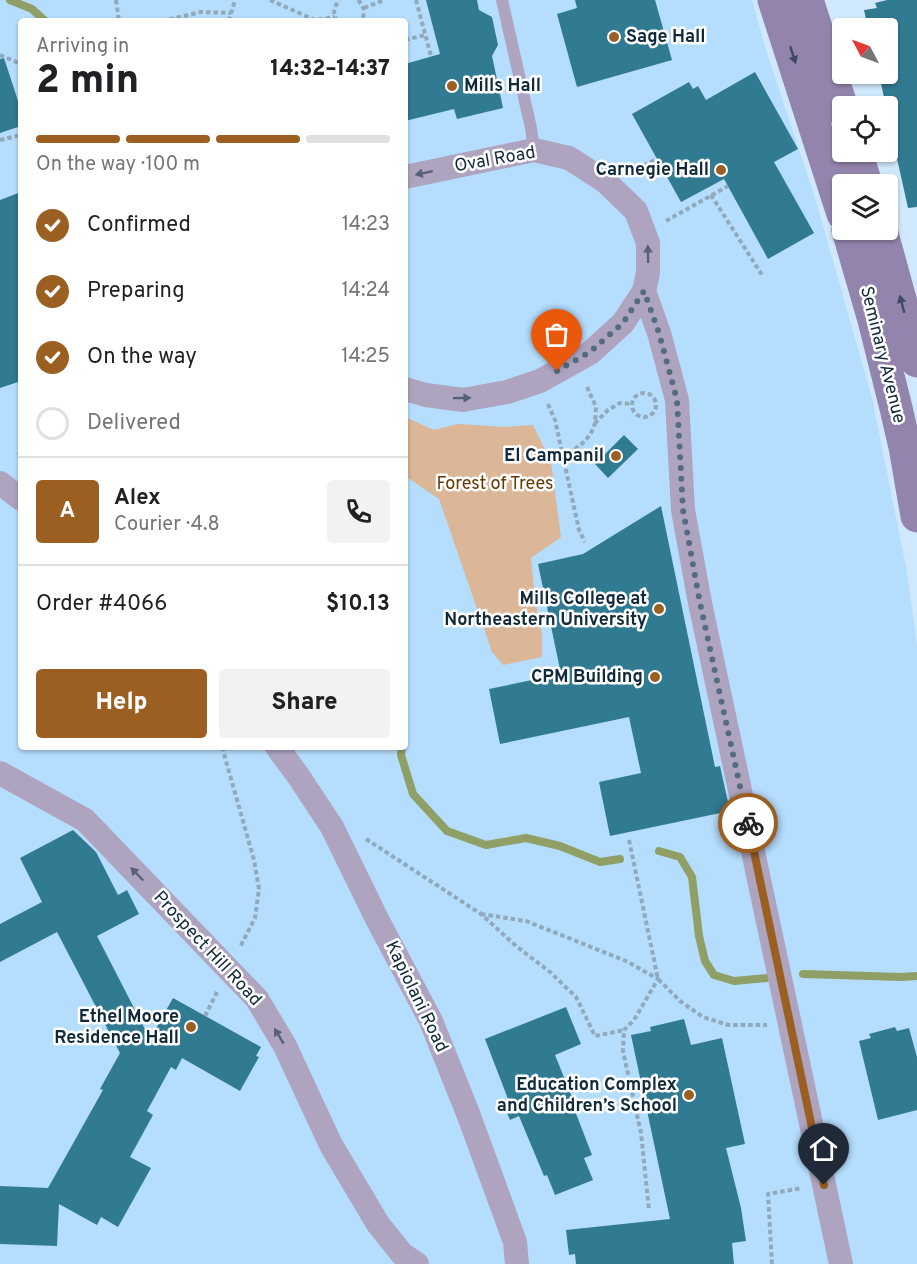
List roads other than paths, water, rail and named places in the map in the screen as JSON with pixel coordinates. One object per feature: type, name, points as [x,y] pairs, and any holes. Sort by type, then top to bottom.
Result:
[{"type":"street","points":[[774,0],[832,180]]},
{"type":"street","points":[[807,0],[838,96]]},
{"type":"street","name":"Oval Road","points":[[408,176],[534,150],[569,158],[606,182],[636,211],[648,243],[648,273],[644,291],[623,323],[590,352],[540,381],[507,392],[464,400],[426,395],[408,390]]},
{"type":"street","name":"Seminary Avenue","points":[[851,240],[911,446],[917,516]]},
{"type":"street","name":"Seminary Avenue","points":[[884,240],[917,361]]},
{"type":"street","points":[[644,291],[659,333],[677,400],[683,510],[700,603],[842,1264]]},
{"type":"street","points":[[0,483],[18,497]]},
{"type":"street","name":"Kapiolani Road","points":[[279,750],[332,827],[377,920],[431,1021],[469,1116],[514,1242],[516,1264]]},
{"type":"street","name":"Prospect Hill Road","points":[[0,773],[85,820],[257,999],[285,1047],[331,1145],[378,1224],[402,1254],[417,1264]]},
{"type":"lane","points":[[502,0],[534,150]]},
{"type":"waterway","points":[[10,0],[32,9],[42,18]]},
{"type":"waterway","points":[[402,750],[401,755],[413,794],[447,831],[486,845],[526,838],[560,846],[600,862],[620,859]]},
{"type":"waterway","points":[[659,851],[680,857],[692,877],[699,936],[705,961],[714,975],[734,981],[767,978]]},
{"type":"waterway","points":[[803,974],[917,976]]},
{"type":"place","name":"Sage Hall","points":[[614,37]]},
{"type":"place","name":"Mills Hall","points":[[452,86]]},
{"type":"place","name":"Carnegie Hall","points":[[721,170]]},
{"type":"place","name":"El Campanil","points":[[616,456]]},
{"type":"place","name":"Mills College at Northeastern University","points":[[659,609]]},
{"type":"place","name":"CPM Building","points":[[655,677]]},
{"type":"place","name":"Ethel Moore Residence Hall","points":[[191,1027]]},
{"type":"place","name":"Education Complex and Children’s School","points":[[689,1095]]},
{"type":"park label","name":"Forest of Trees","points":[[495,484]]}]
